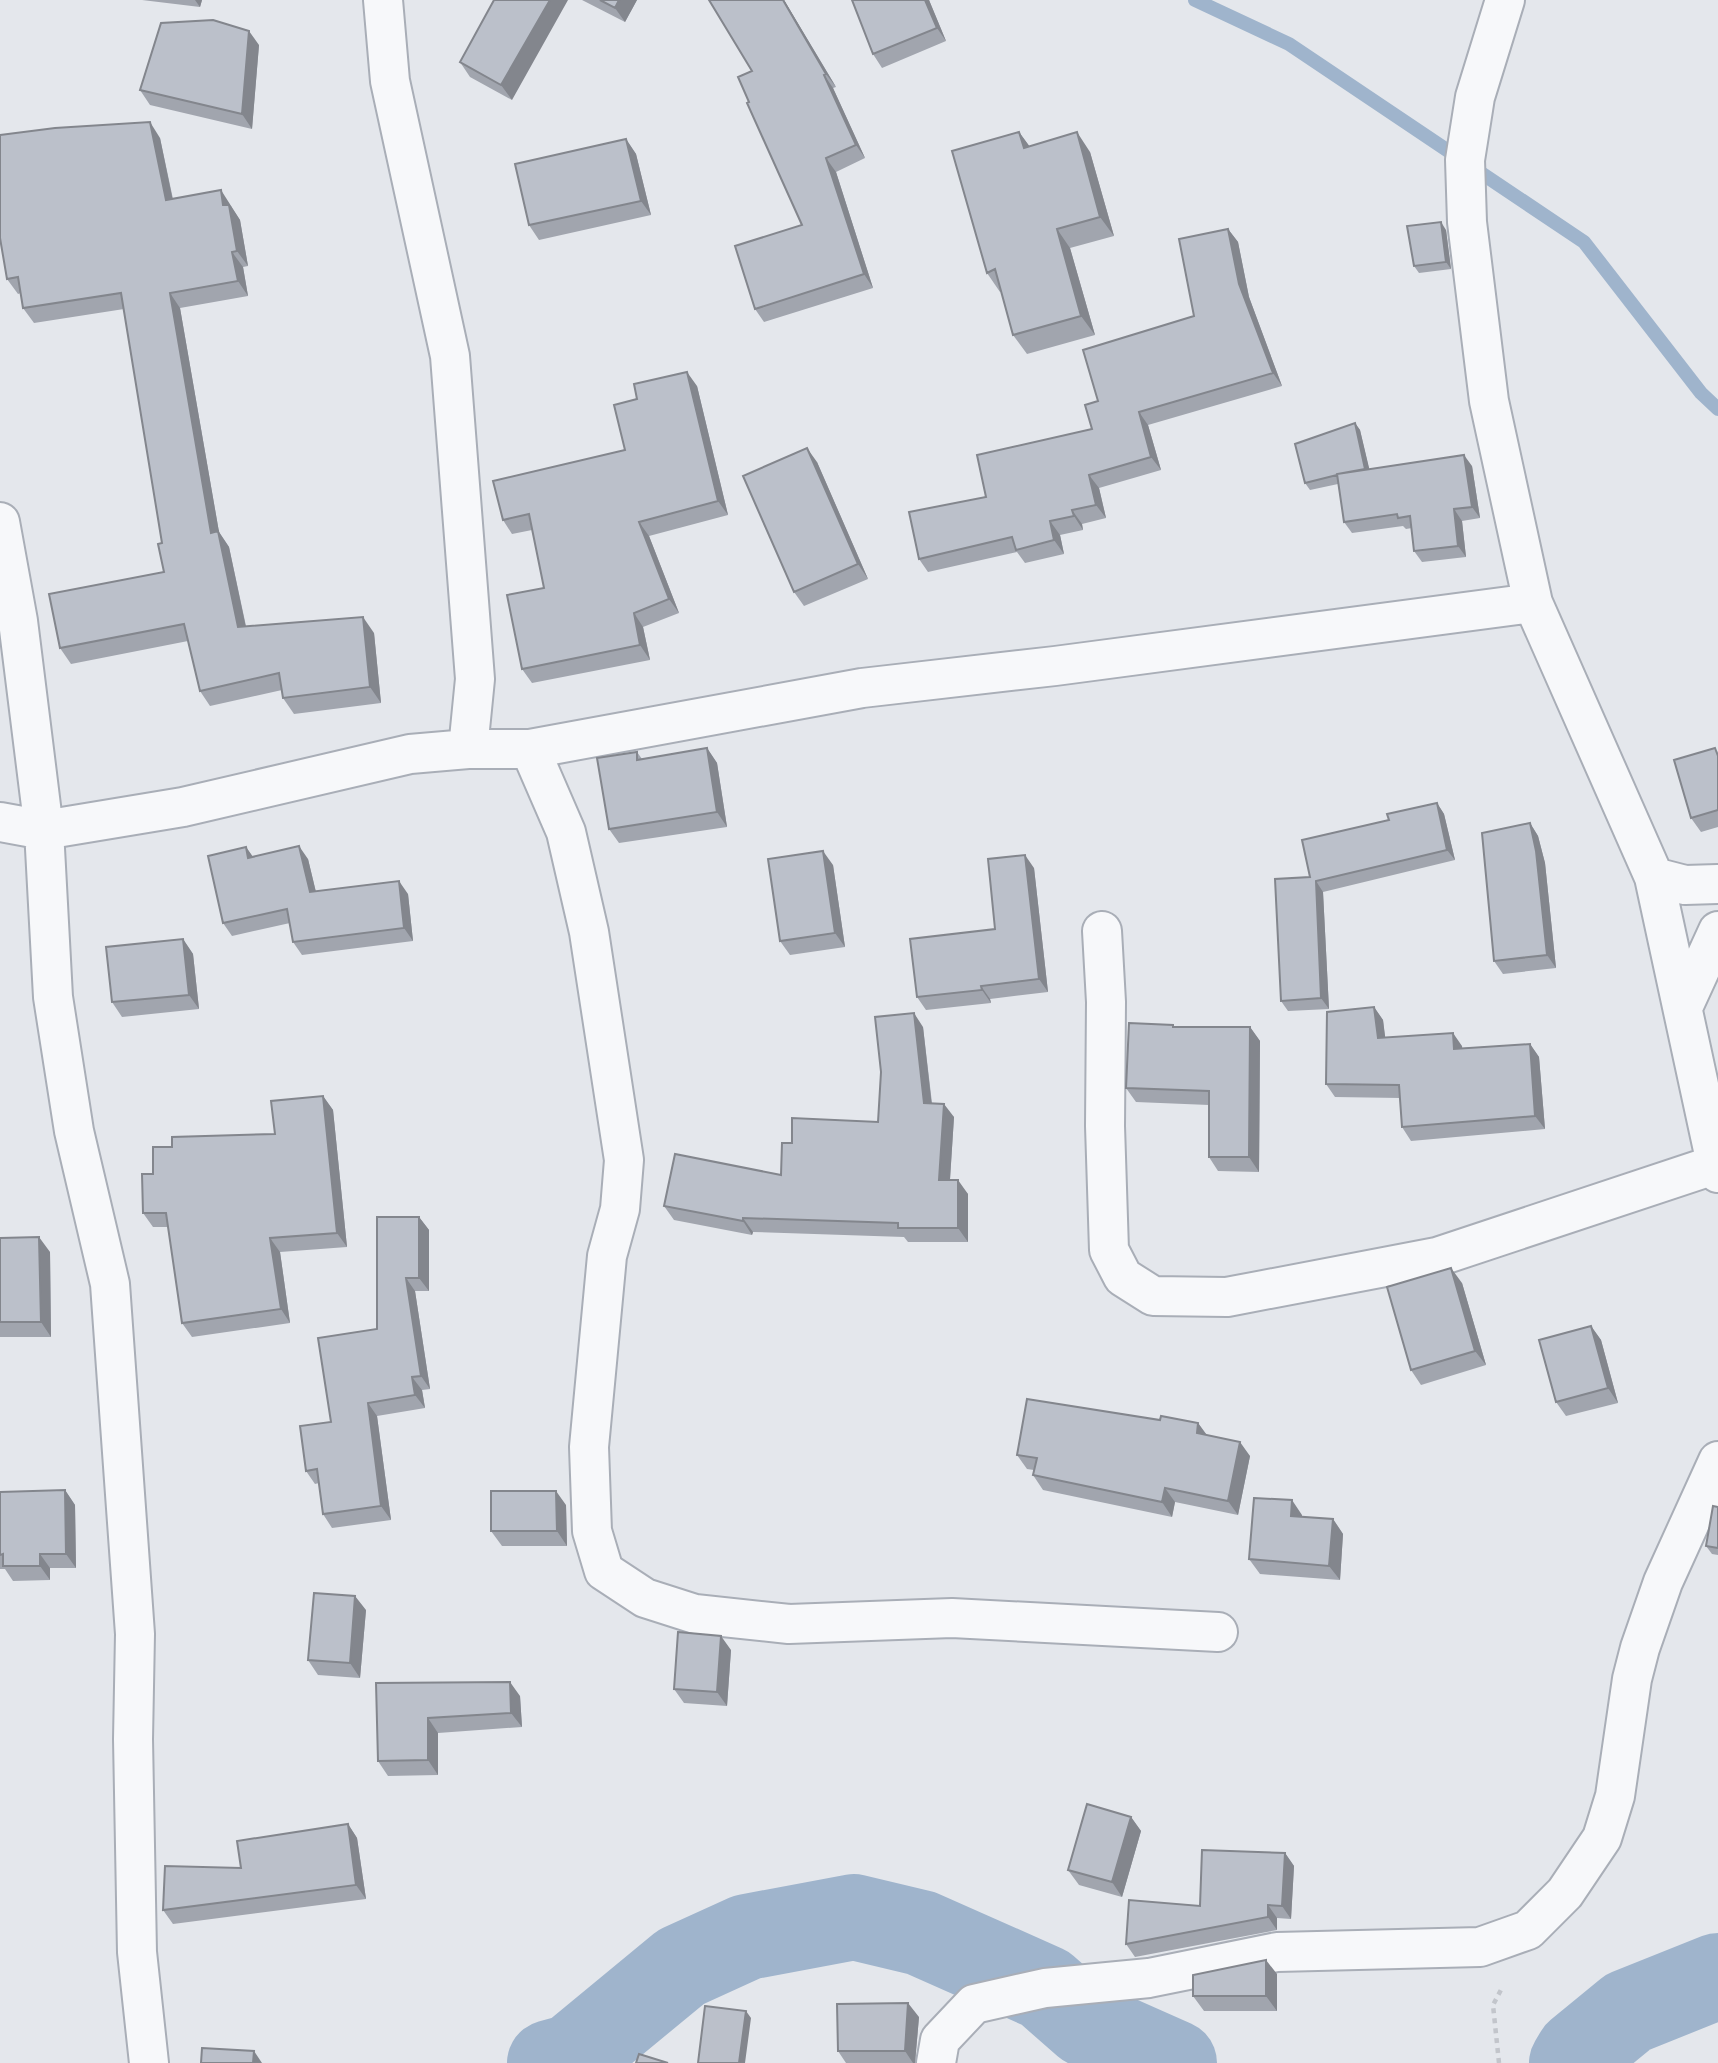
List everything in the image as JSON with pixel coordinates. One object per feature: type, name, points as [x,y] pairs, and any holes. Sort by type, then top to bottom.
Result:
[{"type":"street","points":[[383,0],[390,81],[450,356],[475,680],[468,749]]},
{"type":"street","points":[[1102,932],[1106,1002],[1105,1126],[1109,1250],[1123,1277],[1153,1296],[1227,1297],[1437,1256],[1718,1169],[1654,877],[1533,603],[1489,401],[1467,222],[1465,160],[1475,97],[1505,0]]},
{"type":"street","points":[[0,522],[19,621],[44,830],[53,997],[74,1131],[110,1284],[135,1634],[133,1739],[136,1952],[149,2063]]},
{"type":"street","points":[[0,822],[44,830],[183,807],[410,754],[468,749],[530,749],[862,688],[1055,666],[1533,603]]},
{"type":"street","points":[[530,749],[566,832],[589,932],[624,1160],[620,1209],[607,1256],[589,1447],[592,1531],[604,1571],[645,1598],[695,1614],[789,1624],[952,1618],[1218,1632]]},
{"type":"street","points":[[1654,877],[1685,885],[1718,884]]},
{"type":"street","points":[[1684,1005],[1718,931]]},
{"type":"street","points":[[936,2063],[940,2040],[974,2004],[1045,1988],[1149,1978],[1278,1952],[1480,1947],[1528,1930],[1565,1893],[1602,1838],[1615,1796],[1632,1679],[1640,1648],[1663,1582],[1718,1461]]},
{"type":"path","points":[[1499,2063],[1493,2006],[1528,1930]]},
{"type":"building","points":[[494,0],[550,0],[501,85],[460,62]]},
{"type":"building","points":[[600,0],[619,0],[615,8]]},
{"type":"building","points":[[709,0],[783,0],[826,74],[824,75],[856,145],[826,158],[864,274],[755,309],[735,246],[802,225],[738,77],[752,71]]},
{"type":"building","points":[[852,0],[925,0],[937,28],[873,54]]},
{"type":"building","points":[[213,20],[249,31],[242,114],[140,90],[161,23]]},
{"type":"building","points":[[150,122],[166,200],[221,190],[223,205],[229,205],[237,251],[232,252],[238,281],[170,293],[211,533],[218,531],[238,627],[363,617],[370,687],[283,698],[279,673],[200,691],[184,624],[60,648],[49,594],[164,572],[158,544],[162,543],[121,293],[23,308],[18,277],[7,279],[0,238],[0,135],[55,128]]},
{"type":"building","points":[[1019,132],[1024,148],[1077,132],[1100,217],[1057,229],[1081,316],[1013,335],[995,269],[987,273],[952,151]]},
{"type":"building","points":[[626,139],[641,201],[529,225],[515,164]]},
{"type":"building","points":[[1441,222],[1446,262],[1414,266],[1407,226]]},
{"type":"building","points":[[1228,229],[1239,284],[1273,373],[1139,412],[1151,457],[1089,475],[1096,505],[1072,510],[1074,516],[1050,521],[1054,540],[1016,550],[1012,537],[919,559],[909,512],[986,497],[977,455],[1092,429],[1085,405],[1098,401],[1083,350],[1194,316],[1179,239]]},
{"type":"building","points":[[687,372],[718,501],[639,522],[669,599],[634,613],[640,645],[522,669],[507,595],[544,588],[529,514],[503,520],[493,481],[625,450],[614,405],[637,399],[634,384]]},
{"type":"building","points":[[1355,423],[1365,469],[1305,483],[1295,444]]},
{"type":"building","points":[[807,448],[858,564],[794,592],[743,476]]},
{"type":"building","points":[[1464,455],[1472,507],[1454,509],[1458,546],[1414,551],[1410,516],[1398,518],[1397,514],[1344,522],[1337,474]]},
{"type":"building","points":[[707,748],[717,812],[609,829],[597,758],[637,752],[637,760]]},
{"type":"building","points":[[1715,748],[1718,756],[1718,810],[1691,818],[1674,760]]},
{"type":"building","points":[[1437,803],[1447,850],[1316,881],[1321,998],[1281,1001],[1275,879],[1310,877],[1302,840],[1389,820],[1387,814]]},
{"type":"building","points":[[1530,823],[1536,851],[1547,955],[1494,961],[1482,833]]},
{"type":"building","points":[[299,846],[310,892],[399,881],[404,928],[293,942],[287,909],[223,923],[208,856],[246,847],[248,858]]},
{"type":"building","points":[[823,851],[835,933],[780,941],[768,859]]},
{"type":"building","points":[[1025,855],[1039,979],[981,986],[982,990],[917,997],[910,939],[995,929],[988,859]]},
{"type":"building","points":[[183,939],[189,995],[112,1002],[106,947]]},
{"type":"building","points":[[1374,1007],[1378,1038],[1453,1033],[1454,1049],[1530,1044],[1535,1116],[1402,1127],[1399,1085],[1326,1084],[1327,1012]]},
{"type":"building","points":[[914,1013],[924,1103],[944,1104],[939,1180],[958,1180],[958,1228],[898,1228],[898,1223],[743,1218],[743,1221],[664,1206],[675,1154],[781,1175],[782,1143],[792,1143],[792,1118],[878,1122],[881,1072],[875,1017]]},
{"type":"building","points":[[1129,1023],[1173,1027],[1250,1027],[1249,1157],[1209,1157],[1209,1091],[1126,1088]]},
{"type":"building","points":[[323,1096],[337,1233],[270,1238],[281,1309],[182,1323],[166,1213],[143,1213],[142,1174],[153,1174],[153,1147],[172,1147],[172,1137],[275,1134],[271,1101]]},
{"type":"building","points":[[377,1217],[419,1217],[419,1278],[406,1278],[421,1376],[412,1377],[415,1395],[368,1403],[381,1506],[323,1514],[317,1469],[306,1471],[300,1426],[331,1422],[318,1338],[377,1329]]},
{"type":"building","points":[[39,1237],[41,1322],[0,1322],[0,1238]]},
{"type":"building","points":[[1451,1268],[1475,1351],[1411,1370],[1387,1287]]},
{"type":"building","points":[[1591,1326],[1608,1388],[1556,1402],[1539,1340]]},
{"type":"building","points":[[1027,1399],[1160,1420],[1161,1416],[1198,1423],[1197,1433],[1240,1442],[1228,1501],[1165,1488],[1162,1502],[1033,1475],[1037,1458],[1017,1455]]},
{"type":"building","points":[[65,1490],[66,1554],[40,1554],[40,1566],[3,1566],[3,1554],[0,1555],[0,1492]]},
{"type":"building","points":[[491,1491],[556,1491],[557,1531],[491,1531]]},
{"type":"building","points":[[1254,1498],[1292,1500],[1291,1516],[1333,1519],[1329,1566],[1249,1559]]},
{"type":"building","points":[[1713,1506],[1718,1507],[1718,1548],[1706,1546]]},
{"type":"building","points":[[314,1593],[355,1596],[350,1663],[308,1660]]},
{"type":"building","points":[[678,1632],[721,1636],[717,1692],[674,1689]]},
{"type":"building","points":[[510,1682],[511,1713],[428,1718],[428,1760],[378,1761],[376,1683]]},
{"type":"building","points":[[1087,1804],[1131,1817],[1112,1882],[1068,1870]]},
{"type":"building","points":[[348,1824],[356,1885],[163,1910],[165,1866],[241,1868],[237,1841]]},
{"type":"building","points":[[1202,1850],[1285,1853],[1282,1906],[1268,1905],[1268,1917],[1126,1944],[1129,1900],[1200,1906]]},
{"type":"building","points":[[1266,1960],[1266,1996],[1193,1996],[1193,1975]]},
{"type":"building","points":[[908,2003],[905,2051],[838,2051],[837,2004]]},
{"type":"building","points":[[705,2006],[746,2011],[739,2063],[698,2063]]},
{"type":"building","points":[[202,2048],[254,2051],[253,2063],[201,2063]]},
{"type":"building","points":[[639,2054],[668,2063],[636,2063]]},
{"type":"waterway","points":[[1195,0],[1289,44],[1584,242],[1701,393],[1718,409]]},
{"type":"waterway","points":[[550,2063],[572,2057],[681,1967],[747,1937],[854,1917],[921,1933],[1045,1988],[1086,2024],[1174,2063]]},
{"type":"waterway","points":[[1572,2063],[1578,2053],[1628,2012],[1718,1976]]}]
